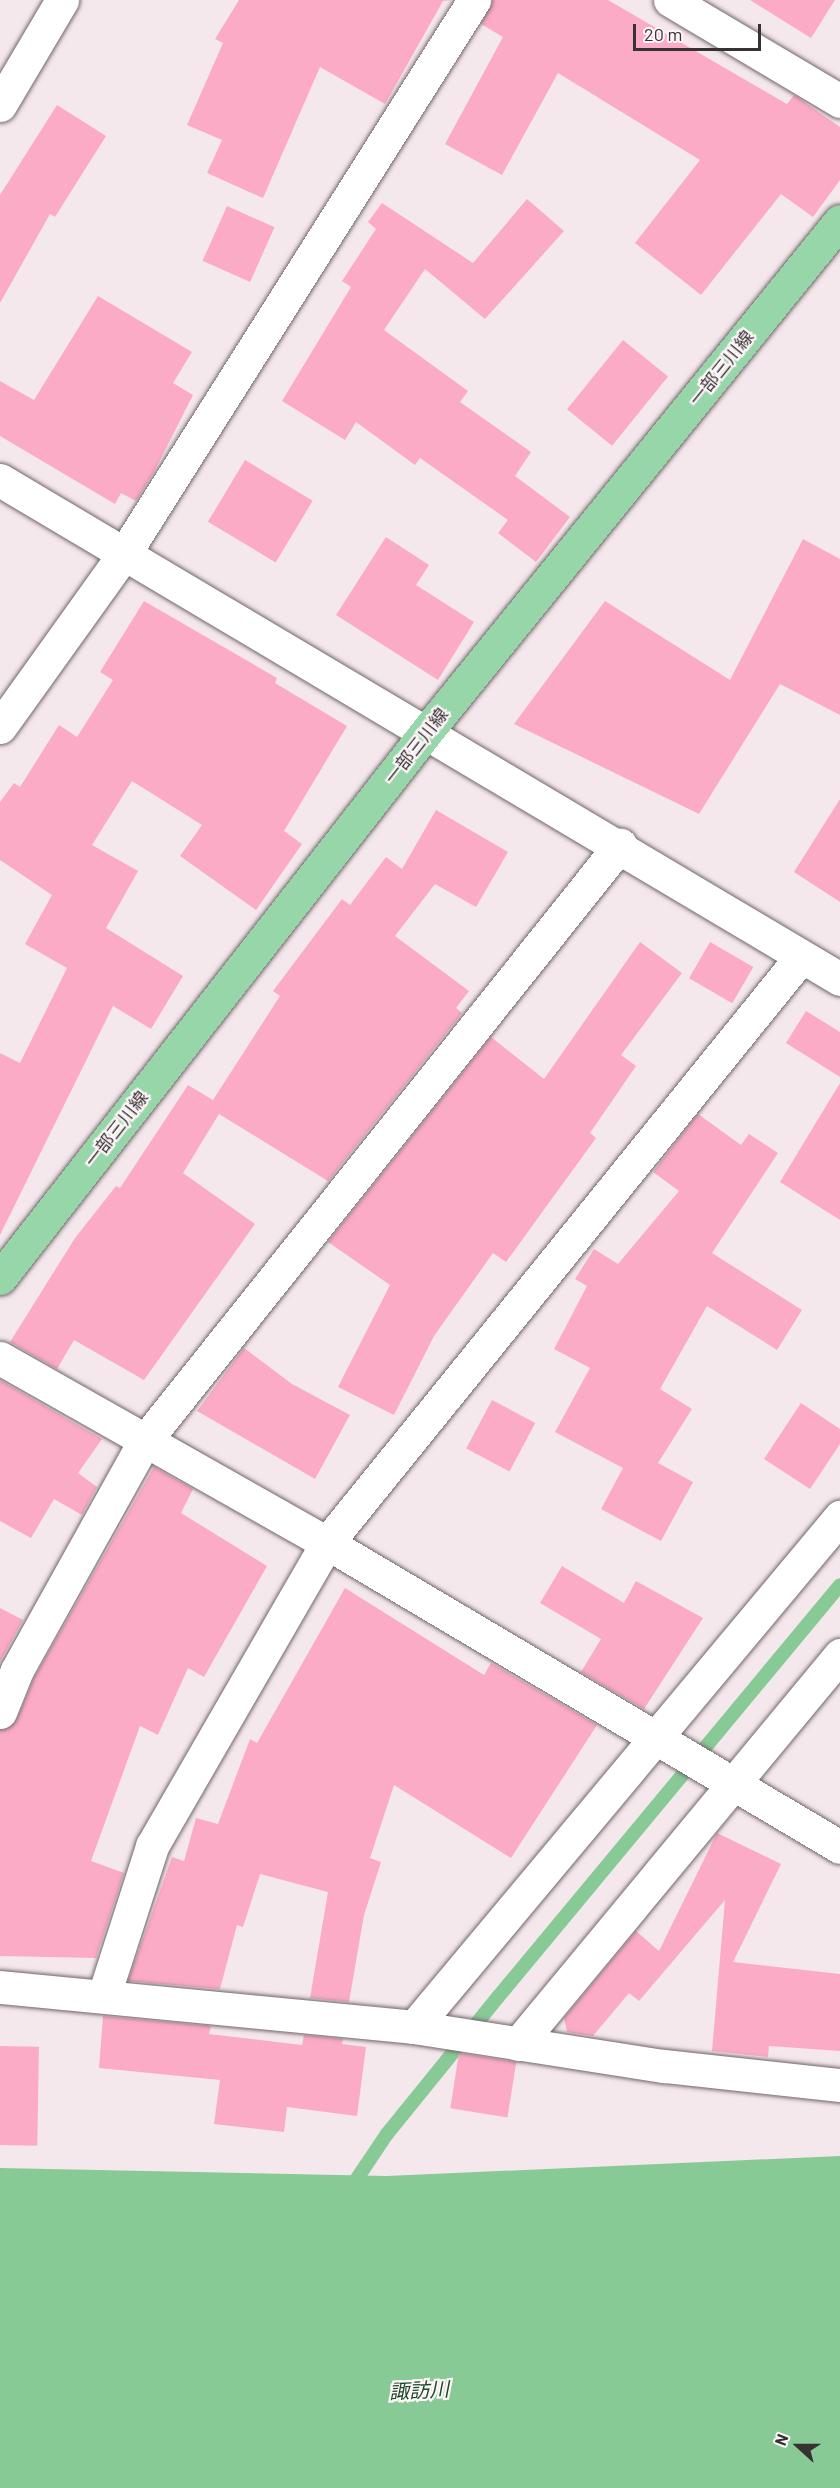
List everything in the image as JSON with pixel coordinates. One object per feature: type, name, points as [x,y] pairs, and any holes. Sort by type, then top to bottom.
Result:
[{"type":"main road","name":"一部三川線","points":[[0,1278],[427,731],[840,221]]},
{"type":"street","points":[[0,105],[62,0]]},
{"type":"street","points":[[0,727],[126,551],[474,0]]},
{"type":"street","points":[[670,0],[840,102]]},
{"type":"street","points":[[0,480],[126,551],[620,845],[840,980]]},
{"type":"street","points":[[0,1712],[17,1670],[144,1442],[620,845]]},
{"type":"street","points":[[104,1995],[152,1846],[327,1543],[801,957]]},
{"type":"street","points":[[0,1358],[144,1442],[327,1543],[650,1738],[840,1847]]},
{"type":"street","points":[[414,2027],[650,1738],[840,1517]]},
{"type":"street","points":[[519,2044],[840,1655]]},
{"type":"street","points":[[0,1988],[104,1995],[414,2027],[519,2044],[840,2085]]},
{"type":"water","name":"諏訪川","points":[[840,2156],[840,2488],[0,2488],[0,2168],[387,2176]]},
{"type":"building","points":[[239,0],[452,0],[443,1],[385,104],[320,67],[263,198],[207,173],[222,140],[187,125],[223,43],[215,39]]},
{"type":"building","points":[[493,0],[608,0],[787,104],[794,95],[840,127],[840,180],[813,217],[781,194],[701,295],[635,243],[700,160],[558,73],[502,175],[445,144],[503,37],[481,24]]},
{"type":"building","points":[[750,0],[835,0],[811,38]]},
{"type":"building","points":[[57,105],[106,136],[55,217],[50,214],[0,303],[0,195]]},
{"type":"building","points":[[527,199],[564,231],[485,319],[425,269],[384,330],[468,391],[460,402],[531,452],[515,476],[570,517],[536,562],[498,533],[508,520],[420,458],[415,465],[356,422],[345,440],[282,401],[351,287],[342,281],[376,229],[368,222],[382,203],[473,263]]},
{"type":"building","points":[[227,206],[275,227],[250,282],[203,261]]},
{"type":"building","points":[[98,296],[192,352],[173,383],[193,395],[155,470],[136,501],[121,493],[115,504],[0,436],[0,381],[34,400]]},
{"type":"building","points":[[623,340],[668,377],[612,446],[567,409]]},
{"type":"building","points":[[245,460],[313,501],[276,562],[208,522]]},
{"type":"building","points":[[386,537],[429,565],[416,585],[474,622],[438,680],[336,615]]},
{"type":"building","points":[[803,539],[840,559],[840,715],[780,684],[699,814],[514,724],[605,601],[730,680]]},
{"type":"building","points":[[144,601],[277,678],[275,683],[347,726],[284,831],[302,844],[256,910],[180,856],[202,825],[132,781],[92,845],[138,871],[106,928],[183,976],[151,1029],[113,1006],[0,1235],[0,1053],[20,1063],[67,968],[25,944],[52,895],[0,860],[0,802],[14,783],[20,787],[59,725],[77,737],[113,680],[100,672]]},
{"type":"building","points":[[840,799],[840,902],[794,872]]},
{"type":"building","points":[[436,810],[508,852],[476,907],[435,884],[395,936],[469,991],[456,1008],[462,1013],[328,1181],[219,1114],[183,1173],[255,1224],[144,1380],[74,1340],[57,1369],[10,1342],[75,1238],[116,1186],[120,1188],[188,1085],[213,1100],[280,996],[273,991],[342,899],[350,905],[386,857],[402,869]]},
{"type":"building","points":[[640,942],[682,973],[621,1055],[636,1066],[590,1133],[596,1138],[506,1262],[493,1253],[434,1336],[394,1415],[338,1387],[390,1285],[328,1242],[491,1037],[544,1079]]},
{"type":"building","points":[[710,942],[753,967],[732,1003],[689,978]]},
{"type":"building","points":[[806,1011],[840,1032],[840,1077],[786,1043]]},
{"type":"building","points":[[840,1083],[840,1220],[780,1182]]},
{"type":"building","points":[[698,1114],[741,1145],[749,1134],[778,1153],[712,1253],[802,1310],[777,1350],[707,1306],[660,1389],[692,1409],[658,1463],[693,1482],[661,1541],[601,1509],[623,1468],[555,1432],[590,1368],[554,1349],[587,1286],[575,1279],[594,1249],[618,1264],[679,1191],[653,1172]]},
{"type":"building","points":[[244,1348],[292,1384],[350,1415],[315,1479],[197,1411]]},
{"type":"building","points":[[0,1380],[102,1439],[78,1473],[97,1487],[82,1515],[54,1499],[31,1538],[0,1521]]},
{"type":"building","points":[[492,1400],[535,1423],[509,1472],[466,1449]]},
{"type":"building","points":[[801,1403],[840,1429],[840,1444],[810,1489],[764,1459]]},
{"type":"building","points":[[154,1467],[193,1489],[181,1513],[267,1566],[204,1677],[188,1668],[158,1735],[140,1726],[91,1861],[124,1873],[96,1958],[0,1956],[0,1730],[17,1719],[34,1678]]},
{"type":"building","points":[[562,1566],[624,1603],[636,1581],[703,1618],[644,1709],[581,1672],[601,1639],[540,1603]]},
{"type":"building","points":[[345,1588],[484,1675],[491,1663],[597,1725],[511,1858],[394,1785],[370,1858],[381,1862],[364,1915],[349,2002],[310,1998],[328,1892],[260,1874],[243,1927],[237,1925],[220,1989],[128,1981],[172,1857],[184,1861],[196,1818],[218,1824],[250,1739],[257,1743]]},
{"type":"building","points":[[0,1608],[23,1620],[0,1662]]},
{"type":"building","points":[[717,1833],[781,1864],[733,1962],[840,1974],[840,2051],[769,2046],[768,2057],[712,2051],[725,1900],[639,2001],[629,1993],[593,2036],[567,2032],[564,2018],[636,1931],[659,1951]]},
{"type":"building","points":[[103,2016],[211,2026],[209,2034],[302,2045],[304,2035],[343,2039],[342,2044],[366,2047],[357,2116],[287,2107],[284,2132],[214,2124],[220,2080],[99,2068]]},
{"type":"building","points":[[0,2046],[39,2047],[37,2146],[0,2145]]},
{"type":"building","points":[[459,2053],[516,2062],[508,2117],[450,2108]]},
{"type":"waterway","points":[[350,2189],[387,2134],[498,1997],[840,1585]]}]
